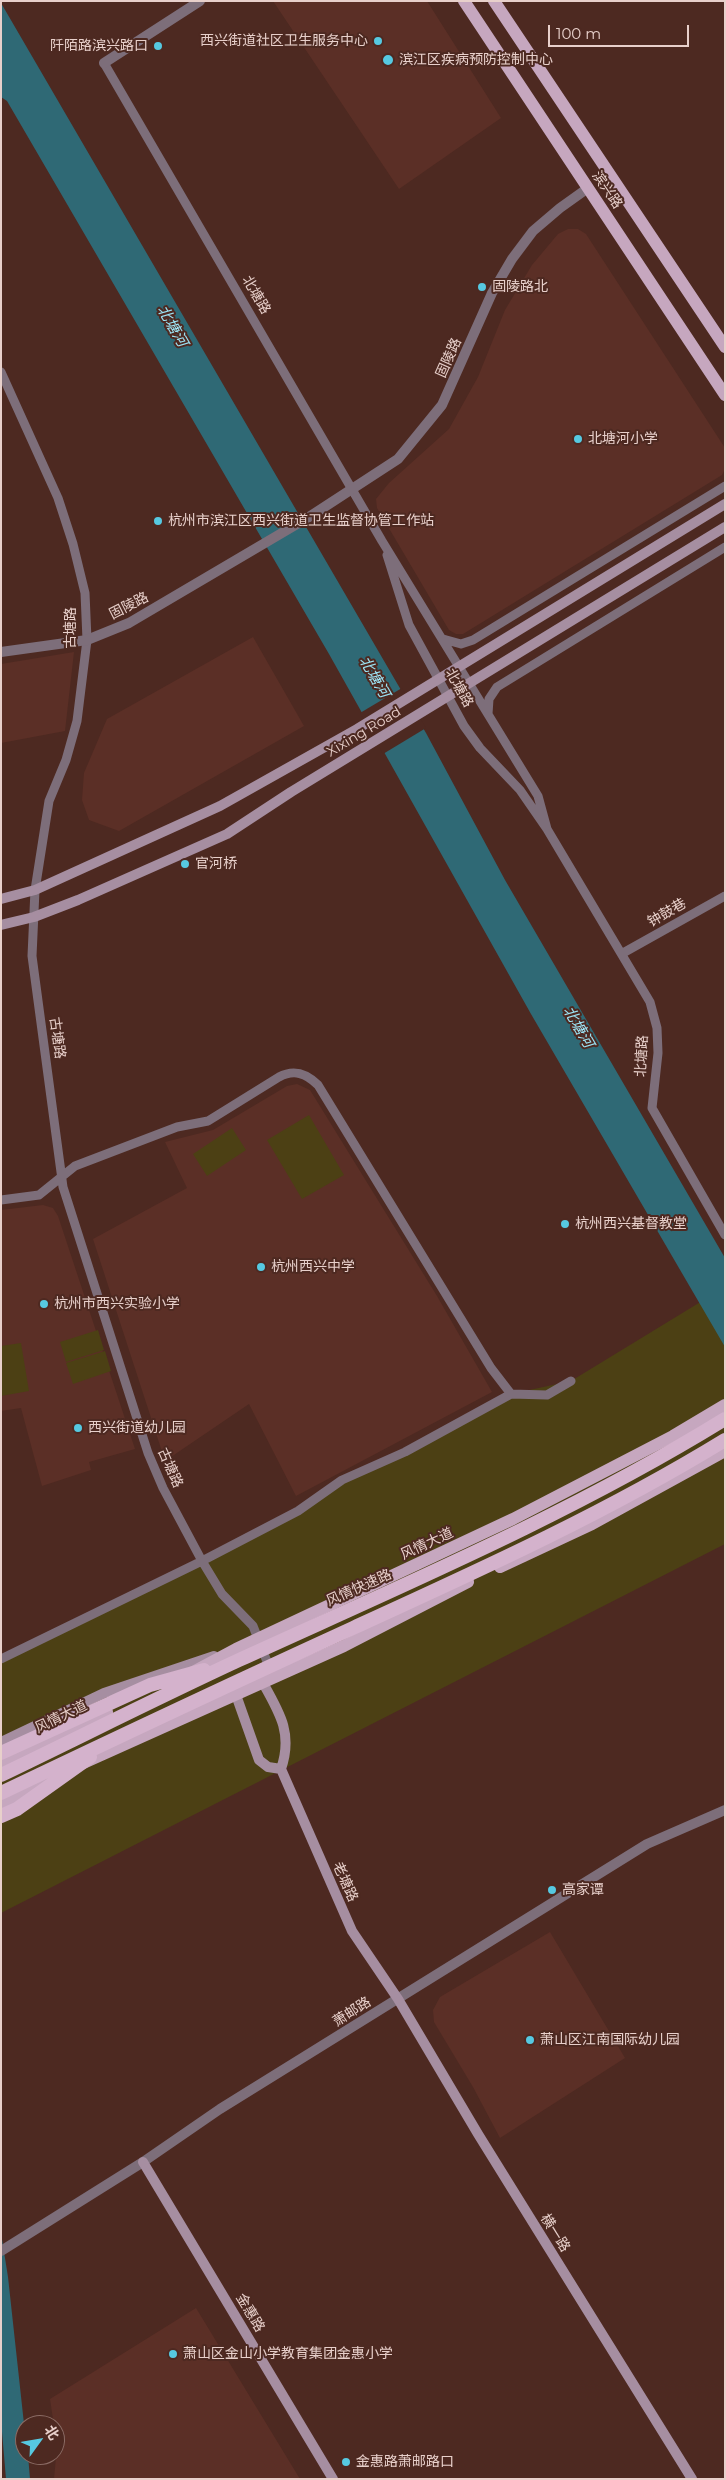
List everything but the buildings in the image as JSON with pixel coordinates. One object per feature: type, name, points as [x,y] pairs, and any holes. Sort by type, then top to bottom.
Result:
[{"type":"highway","name":"风情快速路","points":[[1,1775],[236,1655],[504,1538],[686,1443],[724,1410]]},
{"type":"highway","points":[[1,1793],[126,1733],[503,1560],[668,1474],[725,1440]]},
{"type":"highway","points":[[1,1753],[150,1685],[236,1655]]},
{"type":"highway","points":[[1,1816],[16,1809],[126,1733]]},
{"type":"main road","name":"滨兴路","points":[[464,1],[725,395]]},
{"type":"main road","name":"滨兴路","points":[[494,1],[725,347]]},
{"type":"main road","name":"Xixing Road","points":[[1,899],[35,890],[220,806],[357,729],[725,504]]},
{"type":"main road","name":"Xixing Road","points":[[1,925],[34,917],[227,834],[291,792],[725,527]]},
{"type":"main road","name":"风情大道","points":[[1,1762],[135,1698],[236,1655],[260,1639],[522,1515],[724,1410]]},
{"type":"main road","points":[[1,1804],[104,1753],[344,1646],[480,1576],[592,1524],[725,1452]]},
{"type":"main road","points":[[1,1742],[104,1693],[236,1655]]},
{"type":"main road","points":[[236,1695],[259,1760],[268,1767],[281,1769],[286,1752],[286,1735],[281,1714],[263,1683]]},
{"type":"main road","name":"老塘路","points":[[281,1769],[352,1931],[398,1999]]},
{"type":"main road","name":"横一路","points":[[398,1999],[478,2134],[692,2479]]},
{"type":"main road","name":"金惠路","points":[[143,2162],[333,2479]]},
{"type":"street","points":[[104,63],[200,1]]},
{"type":"street","name":"北塘路","points":[[104,63],[382,541],[538,796],[547,829]]},
{"type":"street","name":"固陵路","points":[[1,652],[87,640],[129,623],[309,517],[398,459],[437,412],[461,368],[492,294],[512,259],[533,231],[588,188]]},
{"type":"street","name":"古塘路","points":[[1,372],[58,498],[73,544],[85,593],[87,640],[77,721],[66,760],[49,801],[35,890],[32,956],[63,1188],[148,1453],[163,1488],[202,1561],[222,1594],[253,1626],[260,1639],[268,1664],[263,1683]]},
{"type":"street","points":[[443,639],[461,644],[474,640],[725,486]]},
{"type":"street","name":"北塘路","points":[[382,541],[408,626],[464,726],[480,748],[520,790],[547,829],[623,953],[650,1002],[657,1028],[658,1054],[652,1108],[725,1234]]},
{"type":"street","points":[[488,714],[489,699],[496,687],[725,547]]},
{"type":"street","name":"钟鼓巷","points":[[623,953],[725,896]]},
{"type":"street","points":[[1,1200],[39,1196],[63,1178],[75,1166],[177,1127],[208,1121],[288,1072],[300,1073],[310,1077],[318,1085],[491,1368],[511,1394]]},
{"type":"street","points":[[1,1659],[202,1561],[298,1511],[342,1480],[405,1452],[511,1394],[546,1394],[571,1381]]},
{"type":"street","name":"萧邮路","points":[[1,2251],[143,2162],[220,2109],[647,1844],[725,1810]]},
{"type":"shaded area","name":"滨江区疾病预防控制中心","points":[[273,1],[427,1],[501,118],[399,189]]},
{"type":"shaded area","name":"北塘河小学","points":[[568,229],[578,229],[586,234],[725,448],[725,469],[722,475],[463,634],[456,634],[449,630],[377,508],[376,499],[389,483],[449,429],[478,377],[505,310],[532,265],[558,234]]},
{"type":"shaded area","points":[[253,637],[304,726],[119,831],[89,820],[82,800],[84,773],[107,719]]},
{"type":"shaded area","points":[[74,652],[65,731],[1,743],[1,664]]},
{"type":"shaded area","name":"杭州西兴中学","points":[[297,1084],[310,1090],[437,1296],[492,1392],[296,1496],[249,1404],[165,1461],[93,1239],[187,1188],[165,1142],[213,1130],[287,1086]]},
{"type":"shaded area","points":[[309,1115],[344,1175],[302,1199],[267,1140]]},
{"type":"shaded area","points":[[232,1128],[246,1150],[207,1176],[193,1154]]},
{"type":"shaded area","name":"杭州市西兴实验小学","points":[[43,1205],[53,1208],[58,1216],[135,1449],[89,1462],[91,1470],[42,1486],[21,1408],[1,1411],[1,1210]]},
{"type":"shaded area","points":[[725,1287],[725,1544],[1,1913],[1,1659],[298,1511],[342,1480],[511,1394],[571,1381]]},
{"type":"shaded area","points":[[98,1330],[104,1350],[66,1362],[60,1342]]},
{"type":"shaded area","points":[[21,1343],[29,1391],[1,1396],[1,1346]]},
{"type":"shaded area","points":[[105,1351],[111,1371],[73,1384],[66,1363]]},
{"type":"shaded area","name":"萧山区江南国际幼儿园","points":[[550,1932],[625,2058],[500,2138],[473,2087],[434,2022],[433,2010],[440,1997]]},
{"type":"shaded area","name":"萧山区金山小学教育集团金惠小学","points":[[196,2308],[300,2479],[54,2479],[55,2465],[65,2465],[65,2415],[52,2415],[50,2399]]},
{"type":"water","name":"北塘河","points":[[1,3],[426,733],[505,880],[725,1258],[725,1347],[531,1014],[329,654],[7,101],[1,97]]},
{"type":"water","points":[[1,2233],[8,2277],[23,2415],[15,2415],[15,2465],[29,2465],[30,2479],[6,2479],[1,2420]]},
{"type":"pier","points":[[402,688],[426,728],[383,754],[360,713]]},
{"type":"place","name":"西兴街道社区卫生服务中心","points":[[378,41]]},
{"type":"place","name":"阡陌路滨兴路口","points":[[158,46]]},
{"type":"place","name":"滨江区疾病预防控制中心","points":[[388,60]]},
{"type":"place","name":"固陵路北","points":[[482,287]]},
{"type":"place","name":"北塘河小学","points":[[578,439]]},
{"type":"place","name":"杭州市滨江区西兴街道卫生监督协管工作站","points":[[158,521]]},
{"type":"place","name":"官河桥","points":[[185,864]]},
{"type":"place","name":"杭州西兴基督教堂","points":[[565,1224]]},
{"type":"place","name":"杭州西兴中学","points":[[261,1267]]},
{"type":"place","name":"杭州市西兴实验小学","points":[[44,1304]]},
{"type":"place","name":"西兴街道幼儿园","points":[[78,1428]]},
{"type":"place","name":"高家谭","points":[[552,1890]]},
{"type":"place","name":"萧山区江南国际幼儿园","points":[[530,2040]]},
{"type":"place","name":"萧山区金山小学教育集团金惠小学","points":[[173,2354]]},
{"type":"place","name":"金惠路萧邮路口","points":[[346,2462]]}]
